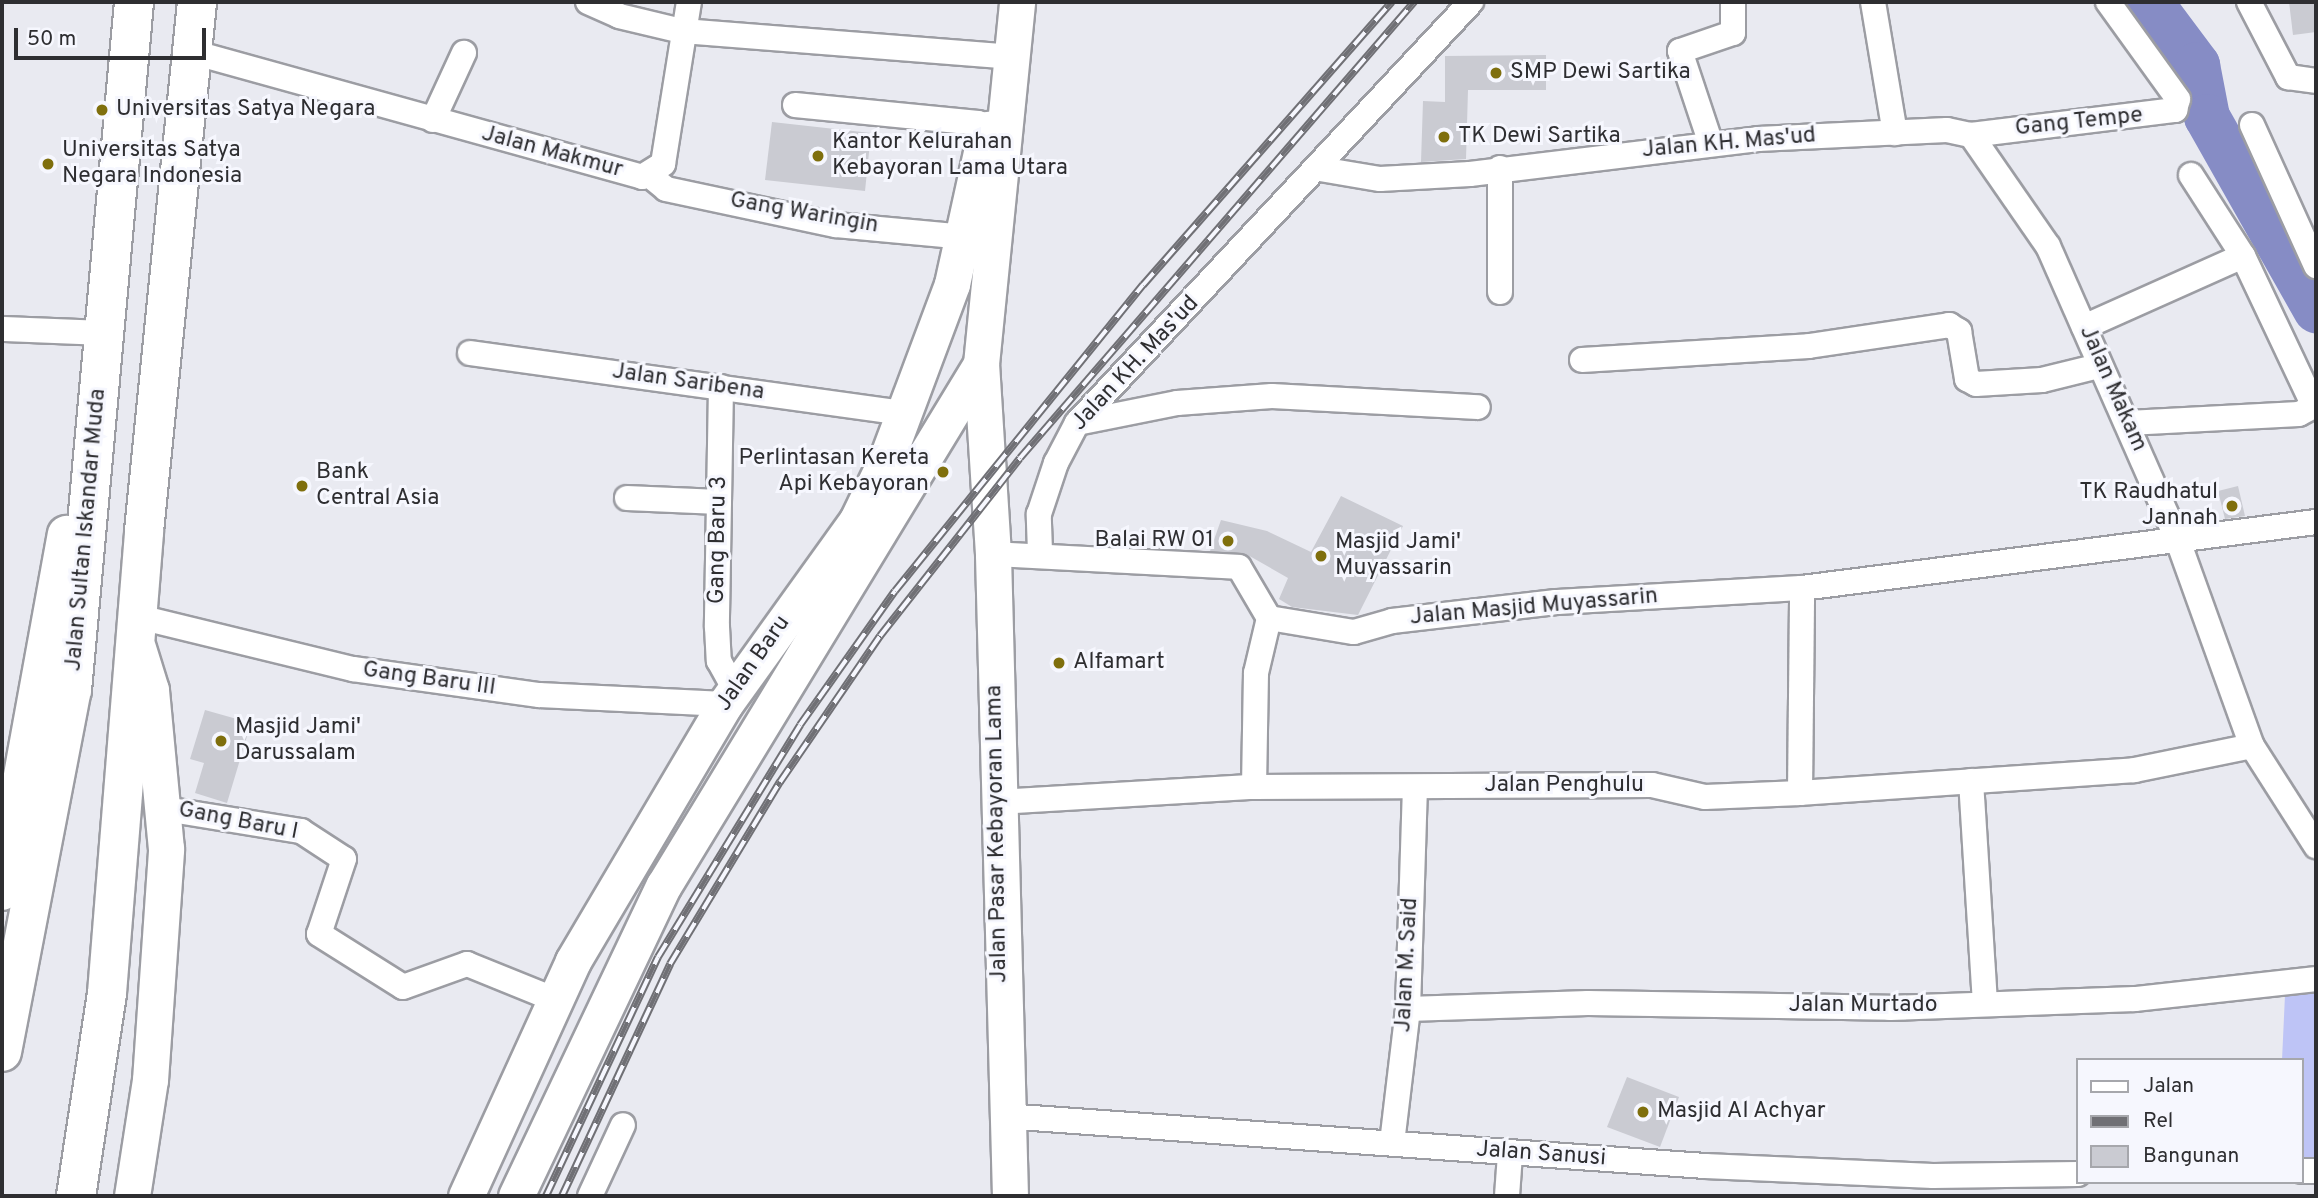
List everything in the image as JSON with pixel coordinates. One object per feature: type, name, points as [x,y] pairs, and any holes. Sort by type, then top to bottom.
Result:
[{"type":"highway","name":"Jalan Sultan Iskandar Muda","points":[[2,1052],[59,771],[95,455],[134,2]]},
{"type":"highway","points":[[76,1196],[107,993],[197,2]]},
{"type":"highway","points":[[2,891],[54,591],[69,524],[95,455]]},
{"type":"main road","points":[[981,365],[994,128],[1011,57],[1017,2]]},
{"type":"main road","name":"Jalan Baru","points":[[466,1196],[553,999],[730,697],[857,520],[905,413],[965,237],[994,128]]},
{"type":"main road","name":"Jalan Baru","points":[[516,1196],[664,885],[963,401],[981,365]]},
{"type":"main road","name":"Jalan Pasar Kebayoran Lama","points":[[981,365],[993,554],[1004,1116],[1010,1196]]},
{"type":"main road","name":"Jalan Pasar Kebayoran Lama","points":[[963,401],[989,471]]},
{"type":"main road","points":[[132,1196],[150,1080],[165,894],[165,808],[151,691],[138,632]]},
{"type":"street","points":[[588,2],[619,16],[682,31],[1011,57]]},
{"type":"street","name":"Jalan Makmur","points":[[192,52],[631,175],[649,175],[663,164],[682,31],[689,2]]},
{"type":"street","name":"Jalan KH. Mas'ud","points":[[1040,552],[1039,514],[1056,463],[1077,423],[1320,169],[1471,2]]},
{"type":"street","points":[[1712,144],[1680,51],[1733,33],[1733,2]]},
{"type":"street","points":[[1873,2],[1895,132]]},
{"type":"street","name":"Gang Tempe","points":[[1971,135],[2170,113],[2178,100],[2108,2]]},
{"type":"street","points":[[2249,2],[2288,77],[2316,81]]},
{"type":"street","points":[[433,120],[464,53]]},
{"type":"street","points":[[795,105],[978,123],[994,128]]},
{"type":"street","points":[[2252,125],[2316,266]]},
{"type":"street","name":"Jalan KH. Mas'ud","points":[[1320,169],[1380,179],[1712,144],[1895,132],[1971,135]]},
{"type":"street","name":"Jalan Makam","points":[[1971,135],[2048,246],[2177,538],[2252,746],[2316,846]]},
{"type":"street","points":[[1500,168],[1500,292]]},
{"type":"street","name":"Gang Waringin","points":[[649,175],[666,189],[836,225],[965,237]]},
{"type":"street","points":[[2128,423],[2299,414],[2315,406],[2243,256],[2191,175]]},
{"type":"street","points":[[2084,327],[2184,287],[2243,256]]},
{"type":"street","points":[[1582,360],[1809,346],[1949,325],[1959,331],[1967,379],[1976,384],[2042,380],[2099,366]]},
{"type":"street","points":[[2,329],[105,333]]},
{"type":"street","name":"Jalan Saribena","points":[[470,353],[905,413]]},
{"type":"street","name":"Gang Baru 3","points":[[721,387],[719,661],[730,697]]},
{"type":"street","points":[[1077,423],[1177,403],[1272,396],[1478,407]]},
{"type":"street","points":[[627,498],[719,502]]},
{"type":"street","points":[[2177,538],[2316,522]]},
{"type":"street","name":"Jalan Masjid Muyassarin","points":[[1269,618],[1354,632],[1392,621],[1556,602],[1802,588],[2177,538]]},
{"type":"street","points":[[993,554],[1040,552],[1182,567],[1240,566],[1269,618],[1256,673],[1254,787]]},
{"type":"street","points":[[1800,793],[1802,588]]},
{"type":"street","name":"Gang Baru III","points":[[138,632],[353,669],[539,695],[730,697]]},
{"type":"street","name":"Jalan Penghulu","points":[[998,802],[1254,787],[1652,785],[1705,797],[1800,793],[2134,770],[2252,746]]},
{"type":"street","points":[[1971,781],[1985,1003]]},
{"type":"street","name":"Jalan M. Said","points":[[1392,1143],[1408,1009],[1415,787]]},
{"type":"street","name":"Gang Baru I","points":[[165,808],[301,831],[344,859],[319,934],[402,987],[467,964],[553,999]]},
{"type":"street","name":"Jalan Murtado","points":[[1408,1009],[1588,1003],[1890,1008],[2135,999],[2316,979]]},
{"type":"street","name":"Jalan Sanusi","points":[[1004,1116],[1392,1143],[1510,1154],[1901,1175],[2076,1174]]},
{"type":"street","points":[[590,1196],[623,1125]]},
{"type":"street","points":[[1507,1196],[1510,1154]]},
{"type":"shaded area","points":[[2316,991],[2316,1159],[2304,1159],[2304,1058],[2282,1058],[2285,995]]},
{"type":"building","points":[[2289,2],[2316,2],[2316,32],[2293,35]]},
{"type":"building","points":[[1546,55],[1546,90],[1468,90],[1466,159],[1421,162],[1423,101],[1445,102],[1445,56]]},
{"type":"building","name":"Kantor Kelurahan Kebayoran Lama Utara","points":[[772,122],[871,133],[865,191],[765,180]]},
{"type":"building","name":"TK Raudhatul Jannah","points":[[2238,486],[2245,516],[2225,519],[2218,491]]},
{"type":"building","name":"Masjid Jami' Muyassarin","points":[[1341,496],[1403,526],[1358,615],[1292,607],[1279,599],[1288,578],[1246,554],[1210,551],[1221,520],[1267,531],[1311,552]]},
{"type":"building","name":"Masjid Jami' Darussalam","points":[[205,710],[251,723],[227,803],[195,793],[204,763],[190,759]]},
{"type":"building","name":"Masjid Al Achyar","points":[[1627,1077],[1679,1097],[1660,1147],[1607,1127]]},
{"type":"waterway","points":[[2150,2],[2197,65],[2207,117],[2316,310]]},
{"type":"railway","points":[[546,1196],[658,957],[800,725],[895,591],[1143,285],[1392,2]]},
{"type":"railway","points":[[562,1196],[670,964],[780,782],[880,636],[1020,458],[1414,2]]},
{"type":"place","name":"SMP Dewi Sartika","points":[[1496,73]]},
{"type":"place","name":"Universitas Satya Negara","points":[[102,110]]},
{"type":"place","name":"TK Dewi Sartika","points":[[1444,137]]},
{"type":"place","name":"Kantor Kelurahan Kebayoran Lama Utara","points":[[818,156]]},
{"type":"place","name":"Universitas Satya Negara Indonesia","points":[[48,164]]},
{"type":"place","name":"Perlintasan Kereta Api Kebayoran","points":[[943,472]]},
{"type":"place","name":"Bank Central Asia","points":[[302,486]]},
{"type":"place","name":"TK Raudhatul Jannah","points":[[2232,506]]},
{"type":"place","name":"Balai RW 01","points":[[1228,541]]},
{"type":"place","name":"Masjid Jami' Muyassarin","points":[[1321,556]]},
{"type":"place","name":"Alfamart","points":[[1059,663]]},
{"type":"place","name":"Masjid Jami' Darussalam","points":[[221,741]]},
{"type":"place","name":"Masjid Al Achyar","points":[[1643,1112]]}]
